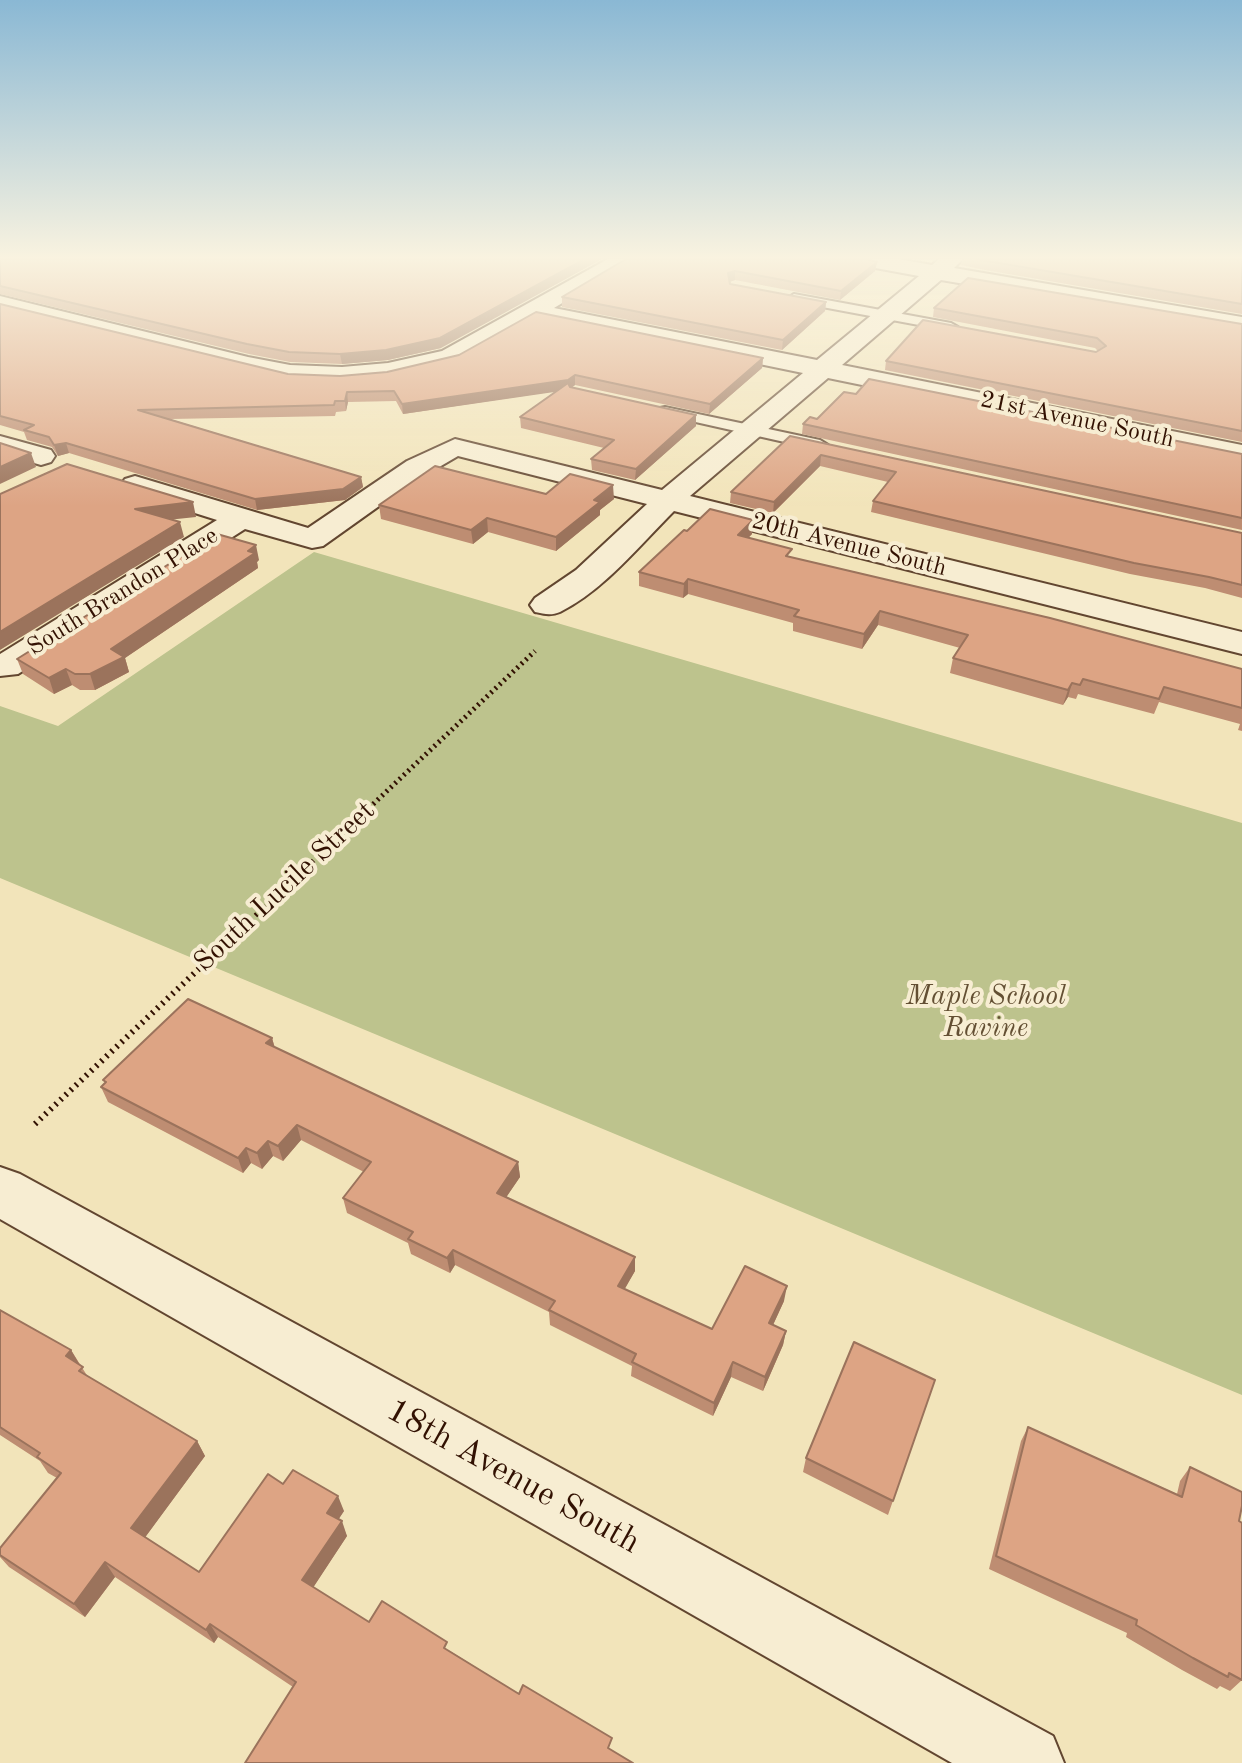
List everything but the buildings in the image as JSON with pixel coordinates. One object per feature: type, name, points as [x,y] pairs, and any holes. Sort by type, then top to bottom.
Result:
[{"type":"street","points":[[153,341],[290,373],[342,375],[388,371],[450,357],[479,341]]},
{"type":"street","name":"21st Avenue South","points":[[688,341],[1242,454]]},
{"type":"street","points":[[547,605],[588,577],[668,500],[855,341]]},
{"type":"street","points":[[0,444],[54,460],[27,485]]},
{"type":"street","name":"20th Avenue South","points":[[241,518],[312,539],[369,501],[395,478],[455,447],[1242,643]]},
{"type":"street","points":[[111,478],[241,518]]},
{"type":"street","name":"South Brandon Place","points":[[5,666],[241,518]]},
{"type":"street","name":"18th Avenue South","points":[[0,1191],[1026,1763]]},
{"type":"lane","points":[[649,407],[843,450]]},
{"type":"path","name":"South Lucile Street","points":[[35,1124],[535,651]]},
{"type":"green space","name":"Maple School Ravine","points":[[314,552],[1242,823],[1242,1395],[0,878],[0,706],[58,726]]}]
